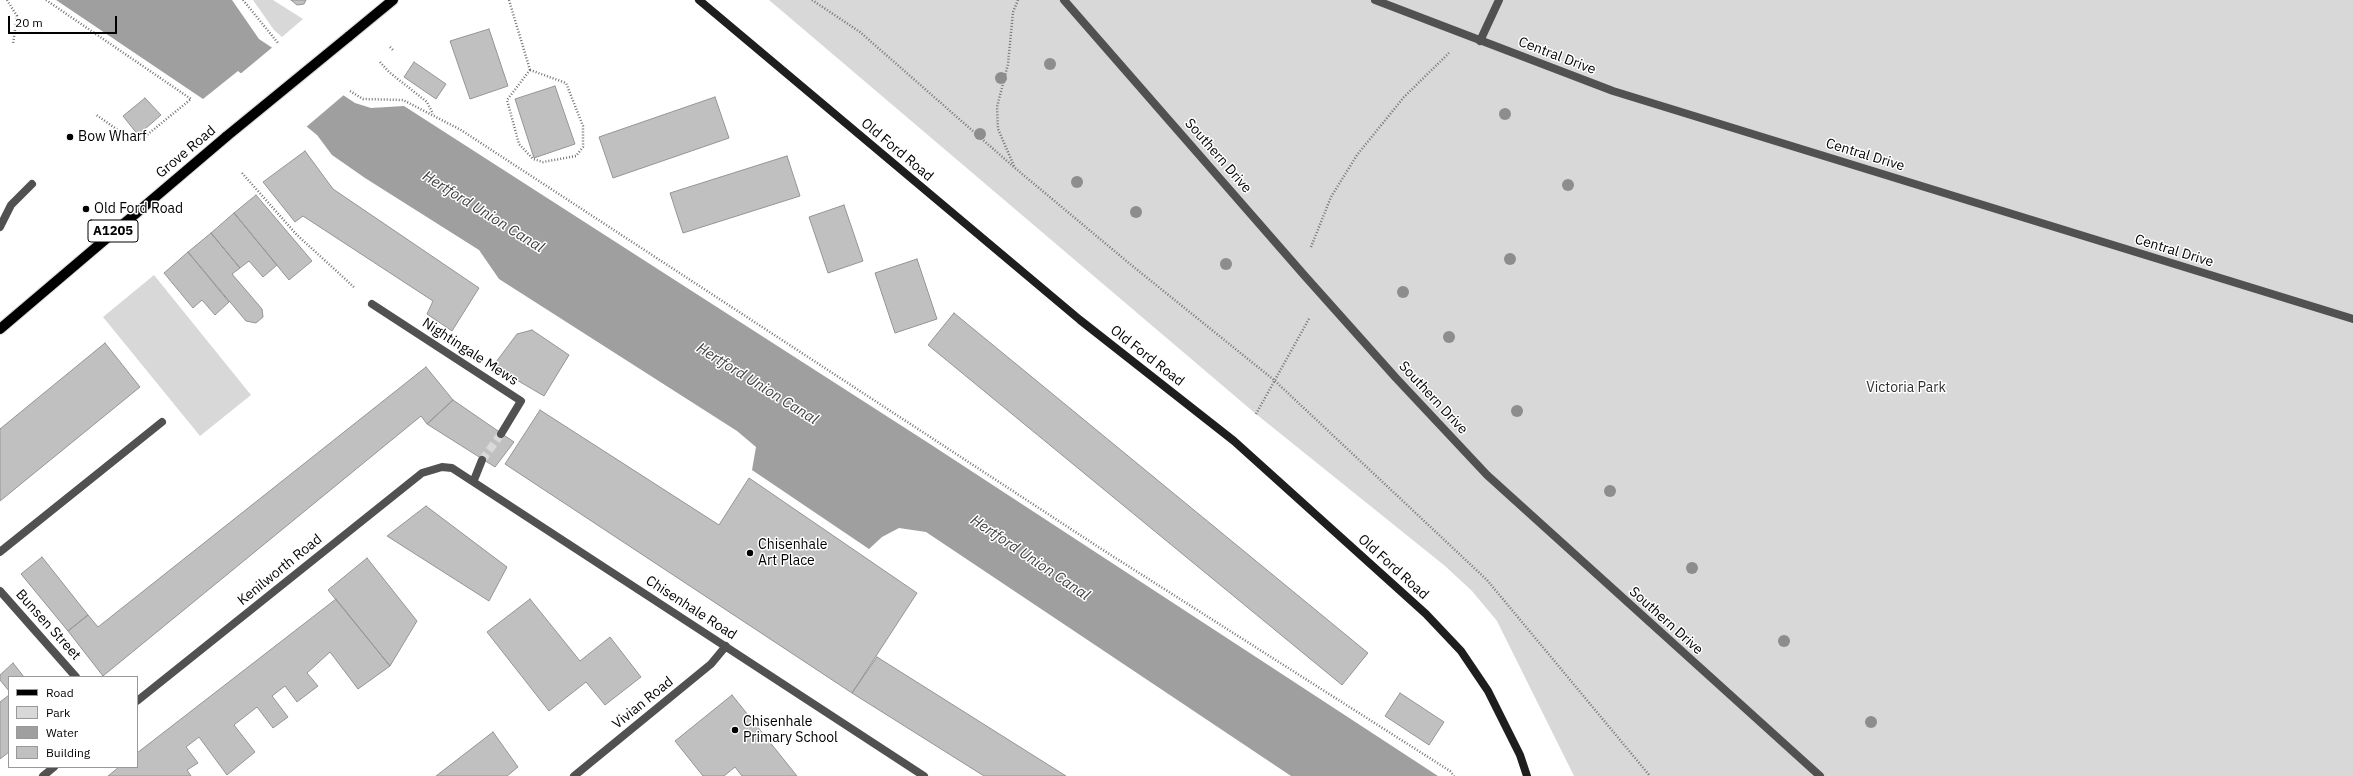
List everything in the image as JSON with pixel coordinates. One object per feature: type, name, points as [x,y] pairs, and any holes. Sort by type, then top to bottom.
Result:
[{"type":"main road","name":"Grove Road","points":[[0,328],[227,136],[393,0]]},
{"type":"main road","name":"Old Ford Road","points":[[699,0],[1080,320],[1234,441],[1426,614],[1461,651],[1488,692],[1520,755],[1527,776]]},
{"type":"street","name":"Southern Drive","points":[[1064,0],[1304,275],[1487,475],[1820,776]]},
{"type":"street","name":"Central Drive","points":[[1375,0],[1613,91],[2353,319]]},
{"type":"street","points":[[1480,41],[1499,0]]},
{"type":"street","points":[[0,227],[11,205],[32,184]]},
{"type":"street","name":"Nightingale Mews","points":[[372,304],[521,401],[501,434]]},
{"type":"street","points":[[0,552],[162,422]]},
{"type":"street","points":[[474,480],[482,460]]},
{"type":"street","name":"Chisenhale Road","points":[[442,467],[452,468],[474,480],[924,776]]},
{"type":"street","name":"Kenilworth Road","points":[[138,700],[422,473],[442,467]]},
{"type":"street","name":"Bunsen Street","points":[[0,591],[75,676]]},
{"type":"street","name":"Vivian Road","points":[[574,776],[711,664],[726,646]]},
{"type":"street","points":[[43,776],[53,768]]},
{"type":"path","points":[[7,0],[17,16],[13,44]]},
{"type":"path","points":[[46,0],[191,99],[142,139],[132,140],[95,114]]},
{"type":"path","points":[[243,0],[278,43]]},
{"type":"path","points":[[509,0],[530,70]]},
{"type":"path","points":[[812,0],[860,32],[1015,168],[1130,264],[1274,380],[1487,580],[1650,776]]},
{"type":"path","points":[[1015,168],[998,129],[997,107],[1008,64],[1013,12],[1018,0]]},
{"type":"path","points":[[1304,275],[1314,235],[1330,197],[1357,155],[1404,97],[1466,36]]},
{"type":"path","points":[[390,47],[394,51]]},
{"type":"path","points":[[380,62],[389,72],[427,102],[433,115]]},
{"type":"path","points":[[530,70],[566,83],[583,126],[583,147],[576,156],[544,162],[533,159],[520,144],[507,100],[530,70]]},
{"type":"path","points":[[350,91],[363,99],[403,100],[468,134],[1090,541],[1450,771],[1454,776]]},
{"type":"path","points":[[242,173],[297,235],[372,304]]},
{"type":"path","points":[[1256,414],[1323,296]]},
{"type":"green space","points":[[253,0],[273,0],[303,19],[282,37],[274,30]]},
{"type":"green space","name":"Victoria Park","points":[[769,0],[2353,0],[2353,776],[1574,776],[1497,621],[1472,591],[1445,566],[1256,414]]},
{"type":"green space","points":[[154,275],[251,395],[200,436],[103,317]]},
{"type":"water","name":"Hertford Union Canal","points":[[56,0],[232,0],[259,39],[355,103],[371,108],[404,106],[930,444],[1438,776],[1291,776],[926,532],[899,528],[882,537],[869,549],[752,470],[756,447],[737,431],[499,279],[479,250],[365,178],[332,155],[317,135],[238,71],[203,99]]},
{"type":"pier","points":[[274,46],[345,94],[305,128],[239,75]]},
{"type":"building","points":[[291,0],[306,0],[304,4],[297,5]]},
{"type":"building","points":[[489,29],[508,86],[470,99],[450,41]]},
{"type":"building","points":[[414,62],[446,84],[436,99],[404,77]]},
{"type":"building","points":[[555,86],[575,144],[534,158],[515,99]]},
{"type":"building","points":[[715,97],[729,138],[613,178],[599,137]]},
{"type":"building","points":[[145,98],[161,115],[138,135],[123,116]]},
{"type":"building","points":[[305,151],[333,189],[479,288],[452,331],[427,314],[433,301],[303,216],[295,222],[263,182]]},
{"type":"building","points":[[787,156],[800,196],[683,233],[670,193]]},
{"type":"building","points":[[256,195],[312,261],[289,280],[234,213]]},
{"type":"building","points":[[844,205],[863,261],[828,273],[809,217]]},
{"type":"building","points":[[234,213],[277,265],[263,277],[249,261],[240,268],[211,233]]},
{"type":"building","points":[[211,233],[240,268],[232,274],[262,309],[263,317],[256,323],[246,321],[188,252]]},
{"type":"building","points":[[188,252],[229,302],[215,315],[202,300],[193,308],[164,273]]},
{"type":"building","points":[[917,259],[937,319],[895,333],[875,273]]},
{"type":"building","points":[[954,313],[1368,653],[1342,685],[928,345]]},
{"type":"building","points":[[532,330],[569,355],[544,396],[493,366],[517,334]]},
{"type":"building","points":[[105,343],[140,387],[0,501],[0,429]]},
{"type":"building","points":[[426,367],[453,400],[427,424],[421,416],[103,676],[68,631],[88,615],[98,627]]},
{"type":"building","points":[[453,400],[514,442],[495,467],[427,424]]},
{"type":"building","name":"Chisenhale Art Place","points":[[540,410],[719,525],[749,478],[917,593],[852,693],[505,464]]},
{"type":"building","points":[[426,506],[507,567],[489,601],[387,536]]},
{"type":"building","points":[[42,557],[88,615],[68,631],[21,574]]},
{"type":"building","points":[[367,558],[417,621],[390,666],[328,590]]},
{"type":"building","points":[[336,599],[390,666],[358,689],[330,652],[307,673],[318,686],[297,702],[285,686],[272,696],[288,717],[273,728],[257,707],[234,725],[255,752],[227,775],[199,737],[186,747],[198,763],[187,770],[191,776],[108,776],[118,768],[138,768],[138,752]]},
{"type":"building","points":[[530,599],[580,661],[610,637],[641,677],[605,705],[586,682],[549,711],[487,632]]},
{"type":"building","points":[[877,657],[1066,776],[984,776],[852,693]]},
{"type":"building","points":[[13,663],[23,676],[8,676],[8,690],[0,680],[0,675]]},
{"type":"building","points":[[1400,693],[1444,722],[1429,745],[1385,716]]},
{"type":"building","points":[[732,695],[797,776],[742,776],[735,767],[724,776],[703,776],[675,741]]},
{"type":"building","points":[[8,696],[8,753],[0,759],[0,702]]},
{"type":"building","points":[[493,732],[518,767],[507,776],[436,776]]},
{"type":"tunnel","points":[[482,460],[501,434]]},
{"type":"place","name":"Bow Wharf","points":[[70,137]]},
{"type":"place","name":"Old Ford Road","points":[[86,209]]},
{"type":"place","name":"Chisenhale Art Place","points":[[750,553]]},
{"type":"place","name":"Chisenhale Primary School","points":[[735,730]]}]
